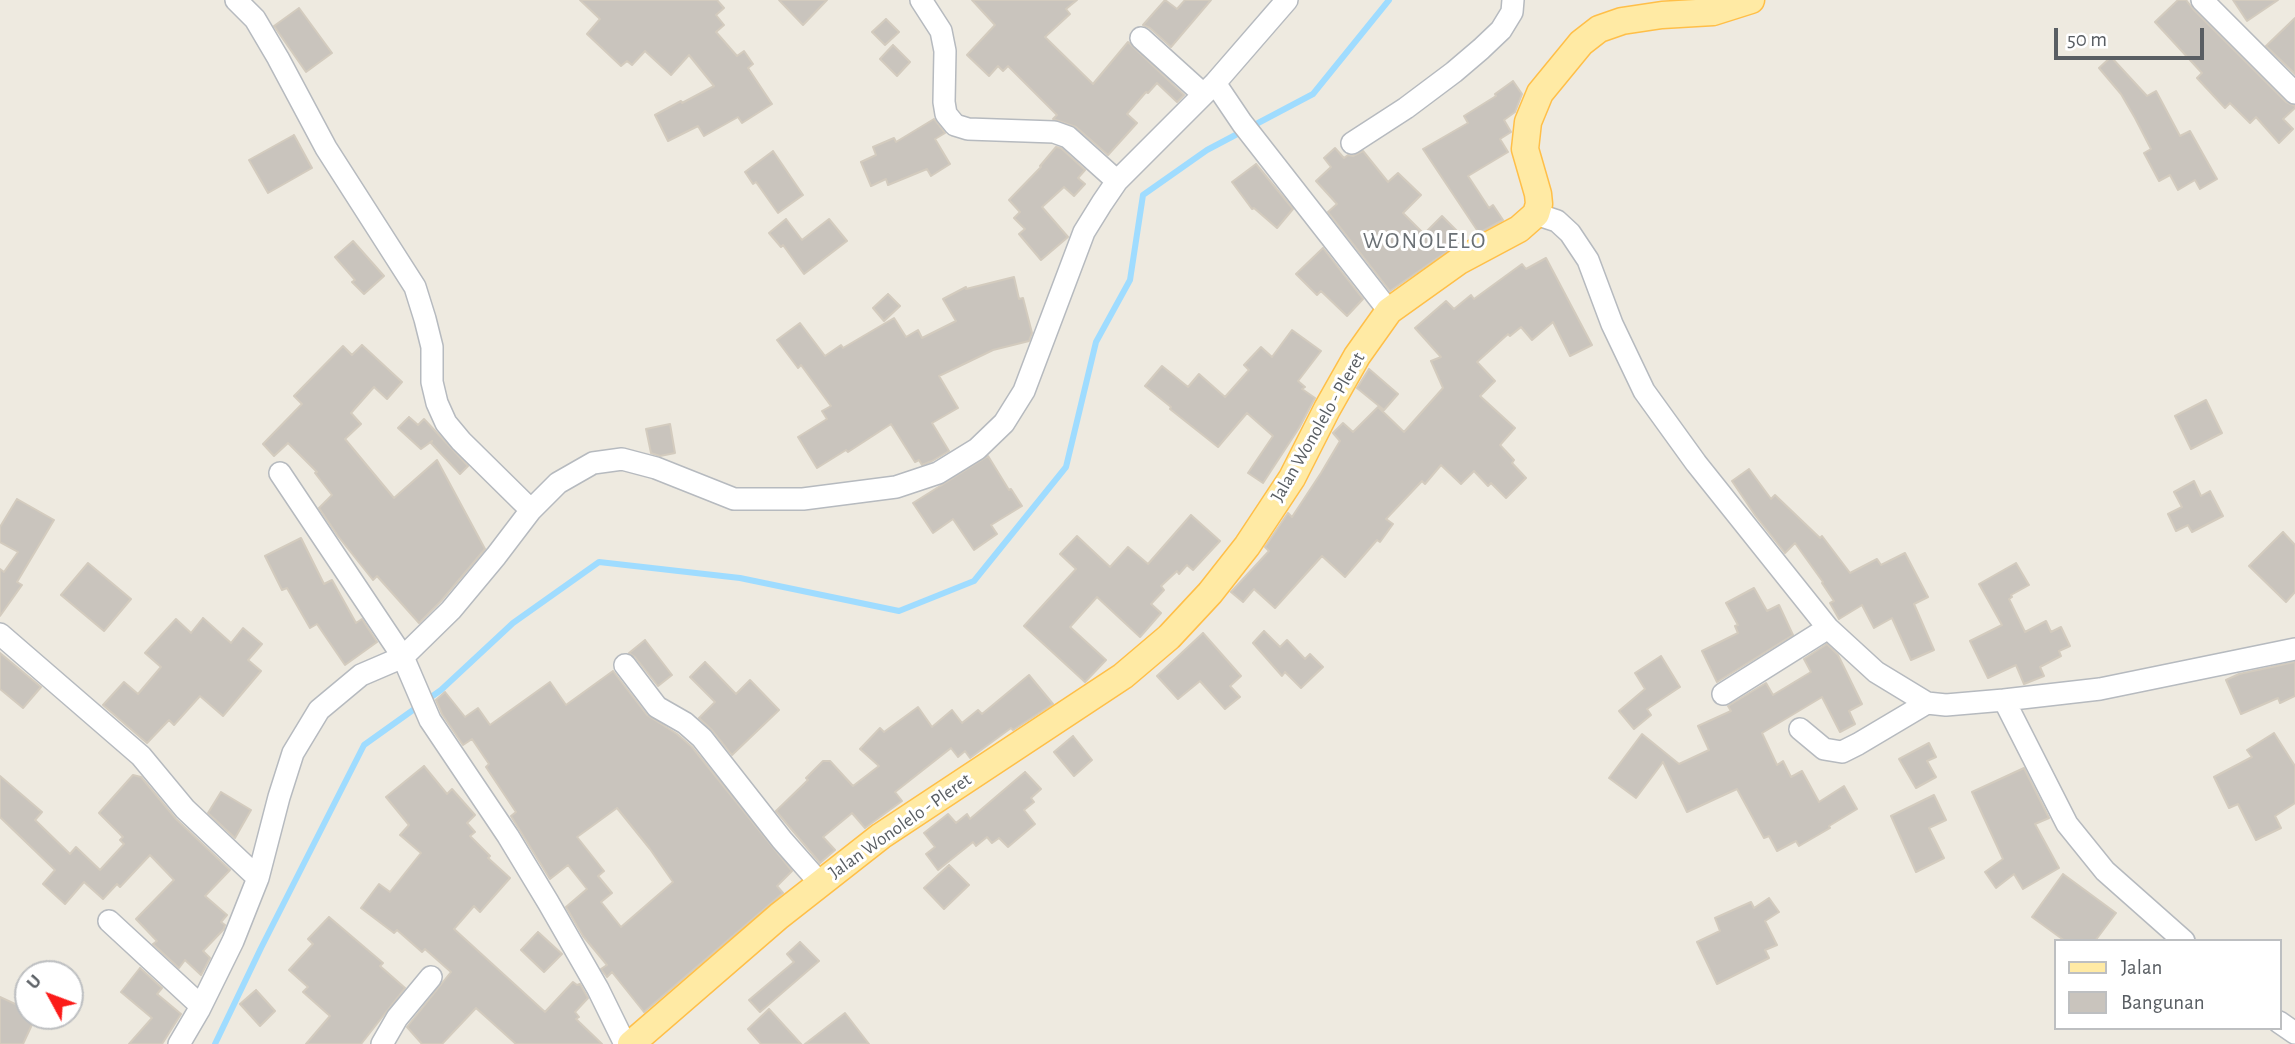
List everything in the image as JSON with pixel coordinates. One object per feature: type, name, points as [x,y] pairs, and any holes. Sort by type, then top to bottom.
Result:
[{"type":"main road","points":[[1536,214],[1538,194],[1525,149],[1528,122],[1540,93],[1581,43],[1600,29],[1622,21],[1713,12],[1751,0]]},
{"type":"main road","name":"Jalan Wonolelo - Pleret","points":[[631,1044],[779,916],[881,836],[1123,676],[1169,637],[1210,593],[1292,478],[1326,409],[1357,356],[1389,311],[1459,261],[1518,229],[1536,214]]},
{"type":"street","points":[[236,0],[255,19],[326,148],[415,287],[432,347],[432,382],[446,423],[531,510]]},
{"type":"street","points":[[921,0],[941,31],[945,51],[944,102],[946,114],[955,125],[968,129],[1054,132],[1068,137],[1118,181]]},
{"type":"street","points":[[179,1044],[233,941],[258,878],[293,753],[319,710],[361,675],[403,657],[451,610],[531,510],[558,483],[593,463],[622,460],[656,468],[734,499],[803,499],[896,487],[938,473],[977,450],[1004,424],[1024,391],[1084,232],[1102,202],[1118,181],[1209,89],[1287,0]]},
{"type":"street","points":[[1352,143],[1406,108],[1463,65],[1501,30],[1512,12],[1513,0]]},
{"type":"street","points":[[2202,0],[2295,93]]},
{"type":"street","points":[[1141,38],[1209,89],[1242,123],[1389,311]]},
{"type":"street","points":[[1536,214],[1557,220],[1570,233],[1588,260],[1612,324],[1644,391],[1696,463],[1828,628],[1876,672],[1927,703],[1946,705],[2100,689],[2295,649]]},
{"type":"street","points":[[280,473],[403,657],[430,720],[508,836],[597,989],[625,1044]]},
{"type":"street","points":[[1723,694],[1828,628]]},
{"type":"street","points":[[0,634],[141,756],[185,808],[258,878]]},
{"type":"street","points":[[625,665],[657,707],[685,723],[702,738],[820,883]]},
{"type":"street","points":[[2004,700],[2067,824],[2105,871],[2182,939]]},
{"type":"street","points":[[1800,729],[1825,749],[1842,752],[1927,703]]},
{"type":"street","points":[[109,921],[201,1006]]},
{"type":"street","points":[[382,1044],[397,1018],[431,977]]},
{"type":"building","points":[[580,0],[717,0],[724,8],[716,15],[724,25],[716,32],[737,56],[744,51],[753,64],[748,68],[772,104],[742,123],[738,117],[704,136],[698,126],[668,141],[655,115],[714,86],[689,55],[671,75],[645,51],[632,65],[627,61],[621,66],[587,34],[600,19]]},
{"type":"building","points":[[779,0],[827,0],[803,25]]},
{"type":"building","points":[[972,0],[1077,0],[1066,9],[1070,14],[1045,37],[1093,84],[1128,42],[1184,95],[1177,102],[1157,83],[1127,114],[1137,123],[1108,155],[1076,127],[1053,119],[1057,115],[1008,66],[1003,71],[998,66],[989,76],[967,55],[995,25]]},
{"type":"building","points":[[1165,0],[1177,9],[1185,0],[1211,0],[1171,47],[1143,25]]},
{"type":"building","points":[[2178,0],[2186,0],[2286,102],[2295,106],[2283,119],[2293,129],[2279,143],[2256,117],[2250,123],[2230,103],[2225,108],[2197,78],[2202,73],[2155,22]]},
{"type":"building","points":[[2233,0],[2278,0],[2247,21]]},
{"type":"building","points":[[299,8],[332,53],[306,72],[274,26]]},
{"type":"building","points":[[2295,18],[2295,74],[2266,46]]},
{"type":"building","points":[[886,19],[899,32],[885,45],[872,32]]},
{"type":"building","points":[[893,45],[910,62],[897,76],[880,59]]},
{"type":"building","points":[[2111,57],[2147,96],[2156,91],[2180,136],[2190,131],[2217,179],[2200,189],[2195,180],[2178,190],[2170,175],[2159,181],[2144,153],[2151,149],[2135,118],[2121,94],[2099,68]]},
{"type":"building","points":[[1513,81],[1522,94],[1515,112],[1504,120],[1511,132],[1500,139],[1508,152],[1468,176],[1489,208],[1493,205],[1503,220],[1479,233],[1423,149],[1468,123],[1464,116],[1496,96],[1495,94]]},
{"type":"building","points":[[934,119],[945,133],[935,139],[950,164],[931,176],[927,169],[888,185],[886,179],[871,186],[861,162],[876,155],[873,147],[894,138],[896,142]]},
{"type":"building","points":[[294,135],[312,168],[268,193],[249,160]]},
{"type":"building","points":[[1056,147],[1061,148],[1085,170],[1078,178],[1085,184],[1074,196],[1064,187],[1042,207],[1068,237],[1041,260],[1019,234],[1025,229],[1014,218],[1020,212],[1009,200]]},
{"type":"building","points":[[1335,148],[1344,158],[1363,151],[1388,182],[1398,173],[1421,195],[1403,213],[1424,234],[1442,216],[1465,239],[1390,291],[1328,212],[1337,204],[1316,181],[1331,167],[1324,158]]},
{"type":"building","points":[[773,151],[803,195],[778,213],[756,182],[753,184],[745,172]]},
{"type":"building","points":[[1256,164],[1293,209],[1277,228],[1252,209],[1232,182]]},
{"type":"building","points":[[786,219],[802,240],[829,219],[847,241],[804,274],[783,245],[781,247],[769,233]]},
{"type":"building","points":[[353,241],[384,276],[364,294],[335,257]]},
{"type":"building","points":[[1323,248],[1363,299],[1347,316],[1321,291],[1317,295],[1296,274]]},
{"type":"building","points":[[1546,258],[1592,345],[1570,356],[1553,322],[1532,340],[1521,327],[1510,336],[1508,334],[1477,362],[1495,381],[1480,396],[1515,428],[1500,445],[1526,478],[1506,498],[1491,483],[1488,486],[1474,471],[1461,484],[1441,465],[1425,484],[1422,481],[1386,519],[1393,524],[1380,542],[1377,540],[1345,577],[1322,556],[1275,608],[1254,589],[1243,602],[1231,592],[1269,551],[1265,547],[1288,513],[1292,517],[1340,441],[1333,433],[1343,423],[1353,432],[1378,407],[1404,432],[1443,388],[1431,361],[1441,357],[1415,328],[1446,301],[1454,309],[1471,295],[1474,299],[1522,264],[1526,269]]},
{"type":"building","points":[[1014,277],[1019,299],[1023,298],[1032,333],[1029,341],[993,350],[939,376],[958,408],[932,423],[949,451],[922,465],[919,460],[915,462],[891,424],[817,468],[798,437],[827,419],[822,411],[831,406],[801,365],[798,368],[777,340],[800,323],[825,356],[894,318],[906,337],[918,330],[922,338],[956,321],[943,299],[966,287]]},
{"type":"building","points":[[888,294],[900,306],[884,321],[873,308]]},
{"type":"building","points":[[1292,330],[1321,351],[1298,381],[1305,387],[1302,389],[1315,398],[1263,483],[1248,473],[1273,436],[1247,413],[1218,447],[1145,386],[1162,366],[1188,387],[1199,374],[1225,397],[1249,370],[1244,365],[1261,347],[1272,357]]},
{"type":"building","points":[[362,345],[402,382],[387,399],[374,387],[351,413],[361,424],[345,439],[394,498],[437,460],[485,549],[419,623],[377,576],[373,580],[319,508],[332,495],[315,473],[317,472],[288,443],[274,456],[263,444],[302,404],[294,396],[343,346],[352,355]]},
{"type":"building","points":[[1369,369],[1398,394],[1384,410],[1357,388]]},
{"type":"building","points":[[2206,400],[2222,433],[2191,449],[2175,416]]},
{"type":"building","points":[[409,417],[418,425],[424,419],[468,466],[460,474],[432,441],[421,449],[398,428]]},
{"type":"building","points":[[670,424],[675,453],[660,456],[651,453],[646,429]]},
{"type":"building","points":[[988,456],[1022,506],[991,525],[997,534],[974,550],[953,519],[933,533],[913,503]]},
{"type":"building","points":[[1749,469],[1771,499],[1775,495],[1820,538],[1822,536],[1850,573],[1877,559],[1881,565],[1905,553],[1928,597],[1914,604],[1934,650],[1911,660],[1892,618],[1874,628],[1862,605],[1839,619],[1830,603],[1834,601],[1823,582],[1795,543],[1785,553],[1732,481]]},
{"type":"building","points":[[2194,481],[2201,496],[2210,491],[2223,516],[2192,532],[2188,525],[2176,531],[2168,514],[2182,507],[2174,492]]},
{"type":"building","points":[[17,499],[54,520],[17,582],[22,585],[0,616],[0,569],[4,572],[18,552],[0,542],[0,527]]},
{"type":"building","points":[[1191,515],[1220,541],[1193,570],[1187,565],[1161,586],[1164,590],[1151,604],[1161,613],[1140,637],[1097,597],[1070,627],[1106,660],[1085,682],[1024,626],[1076,569],[1060,554],[1077,536],[1110,567],[1128,547],[1148,564]]},
{"type":"building","points":[[2283,532],[2295,545],[2295,592],[2286,602],[2249,566]]},
{"type":"building","points":[[301,538],[324,584],[332,580],[356,623],[362,619],[377,642],[345,665],[317,624],[310,628],[287,588],[282,590],[265,556]]},
{"type":"building","points":[[88,563],[131,599],[104,631],[61,595]]},
{"type":"building","points":[[2016,563],[2029,585],[2011,595],[2009,599],[2025,632],[2046,621],[2051,632],[2061,627],[2070,646],[2059,651],[2061,656],[2040,667],[2044,676],[2024,684],[2016,665],[1988,678],[1970,641],[2002,625],[1979,584]]},
{"type":"building","points":[[1754,588],[1767,611],[1779,605],[1793,635],[1717,682],[1702,651],[1738,633],[1735,626],[1738,625],[1726,603]]},
{"type":"building","points":[[203,618],[231,643],[243,628],[262,644],[248,660],[261,671],[223,716],[200,696],[174,725],[169,720],[147,743],[103,705],[124,682],[138,694],[161,667],[145,653],[176,619],[191,633]]},
{"type":"building","points":[[1264,631],[1280,647],[1287,640],[1305,659],[1310,654],[1323,667],[1301,688],[1285,672],[1282,676],[1253,643]]},
{"type":"building","points":[[1203,633],[1241,676],[1230,686],[1240,697],[1225,709],[1200,681],[1178,699],[1157,676]]},
{"type":"building","points":[[645,640],[672,675],[658,686],[629,653]]},
{"type":"building","points":[[1827,644],[1838,655],[1862,704],[1849,711],[1855,724],[1840,732],[1822,697],[1762,733],[1777,765],[1783,761],[1791,777],[1802,771],[1819,802],[1844,786],[1857,809],[1829,826],[1830,828],[1799,846],[1796,841],[1777,851],[1769,836],[1764,838],[1737,789],[1687,812],[1663,762],[1636,798],[1609,778],[1642,734],[1679,764],[1709,750],[1698,726],[1731,711],[1728,706],[1766,683],[1773,695],[1811,672],[1804,659]]},
{"type":"building","points":[[0,653],[41,687],[23,708],[0,689]]},
{"type":"building","points":[[1661,656],[1680,687],[1647,709],[1651,715],[1634,729],[1619,711],[1645,689],[1635,673]]},
{"type":"building","points":[[705,662],[736,694],[750,680],[779,710],[732,755],[699,718],[715,702],[690,677]]},
{"type":"building","points":[[2295,662],[2295,696],[2280,703],[2278,698],[2241,714],[2226,680],[2239,674]]},
{"type":"building","points":[[613,671],[647,715],[692,747],[792,871],[777,886],[783,893],[644,1012],[612,972],[607,977],[601,969],[607,965],[583,936],[566,907],[587,889],[568,865],[550,879],[511,816],[516,812],[486,767],[489,764],[472,739],[463,745],[436,700],[445,692],[465,717],[478,708],[490,725],[550,682],[566,705]],"holes":[[[617,808],[673,882],[621,927],[601,902],[612,893],[598,876],[604,871],[577,837]]]},
{"type":"building","points":[[1029,675],[1053,704],[1013,730],[1011,728],[970,758],[965,751],[958,757],[951,748],[895,792],[902,801],[865,828],[852,813],[823,837],[835,850],[820,863],[776,811],[823,761],[830,761],[853,786],[879,766],[860,749],[880,728],[884,732],[918,707],[932,727],[952,710],[962,723],[978,710],[982,714]]},
{"type":"building","points":[[2274,733],[2295,766],[2295,803],[2275,816],[2281,828],[2256,840],[2238,804],[2229,808],[2214,777],[2252,757],[2247,750]]},
{"type":"building","points":[[1073,736],[1092,760],[1074,776],[1054,752]]},
{"type":"building","points":[[1929,743],[1936,757],[1927,761],[1936,777],[1916,788],[1899,759]]},
{"type":"building","points":[[424,766],[447,794],[452,789],[475,815],[467,823],[475,832],[470,836],[490,856],[488,858],[510,878],[480,912],[474,906],[454,929],[545,1012],[573,982],[580,984],[588,998],[575,1012],[579,1017],[576,1019],[602,1044],[516,1044],[476,1008],[442,1044],[422,1044],[407,1027],[451,972],[425,949],[422,952],[397,930],[394,933],[361,908],[379,884],[390,892],[421,853],[400,835],[409,825],[386,797]]},
{"type":"building","points":[[2024,768],[2049,818],[2035,824],[2059,868],[2023,889],[2014,874],[1996,888],[1985,872],[2003,859],[1972,792]]},
{"type":"building","points":[[1025,772],[1041,789],[1031,798],[1034,802],[1024,810],[1035,824],[1008,847],[999,838],[992,843],[987,837],[976,846],[973,842],[938,870],[926,854],[935,847],[924,833],[948,814],[956,823],[967,814],[970,819]]},
{"type":"building","points":[[133,775],[141,777],[176,819],[230,870],[205,896],[227,915],[221,922],[225,925],[224,929],[203,951],[210,958],[201,975],[185,960],[179,968],[153,944],[157,941],[136,919],[174,880],[150,855],[120,887],[117,884],[103,899],[84,882],[65,904],[43,884],[55,870],[0,817],[0,776],[42,812],[35,820],[70,854],[76,847],[100,870],[124,844],[120,840],[123,837],[99,813]]},
{"type":"building","points":[[221,792],[251,810],[235,838],[208,813]]},
{"type":"building","points":[[1934,795],[1946,820],[1929,828],[1944,858],[1916,872],[1891,816]]},
{"type":"building","points":[[949,865],[969,885],[944,909],[924,888]]},
{"type":"building","points":[[2063,874],[2116,913],[2096,939],[2062,939],[2032,917]]},
{"type":"building","points":[[1769,898],[1779,912],[1765,921],[1777,945],[1765,950],[1769,958],[1717,984],[1697,942],[1720,931],[1715,918],[1751,902],[1754,908]]},
{"type":"building","points":[[329,917],[383,963],[380,966],[405,988],[361,1044],[306,1044],[330,1016],[303,992],[308,987],[289,970],[313,944],[308,939]]},
{"type":"building","points":[[538,932],[562,954],[544,972],[521,950]]},
{"type":"building","points":[[800,942],[819,961],[760,1012],[749,1000],[794,962],[787,954]]},
{"type":"building","points":[[140,968],[162,988],[157,994],[181,1014],[162,1044],[129,1044],[152,1018],[121,992]]},
{"type":"building","points":[[256,990],[275,1011],[260,1026],[240,1004]]},
{"type":"building","points":[[0,997],[14,1004],[14,1030],[30,1030],[23,1044],[0,1044]]},
{"type":"building","points":[[769,1009],[801,1044],[761,1044],[748,1029]]},
{"type":"building","points":[[845,1013],[869,1044],[805,1044]]},
{"type":"waterway","points":[[215,1044],[364,745],[441,690],[513,623],[599,562],[740,578],[899,611],[974,581],[1066,467],[1096,342],[1130,280],[1143,195],[1207,150],[1313,94],[1389,0]]},
{"type":"district","name":"WONOLELO","points":[[1425,241]]}]
